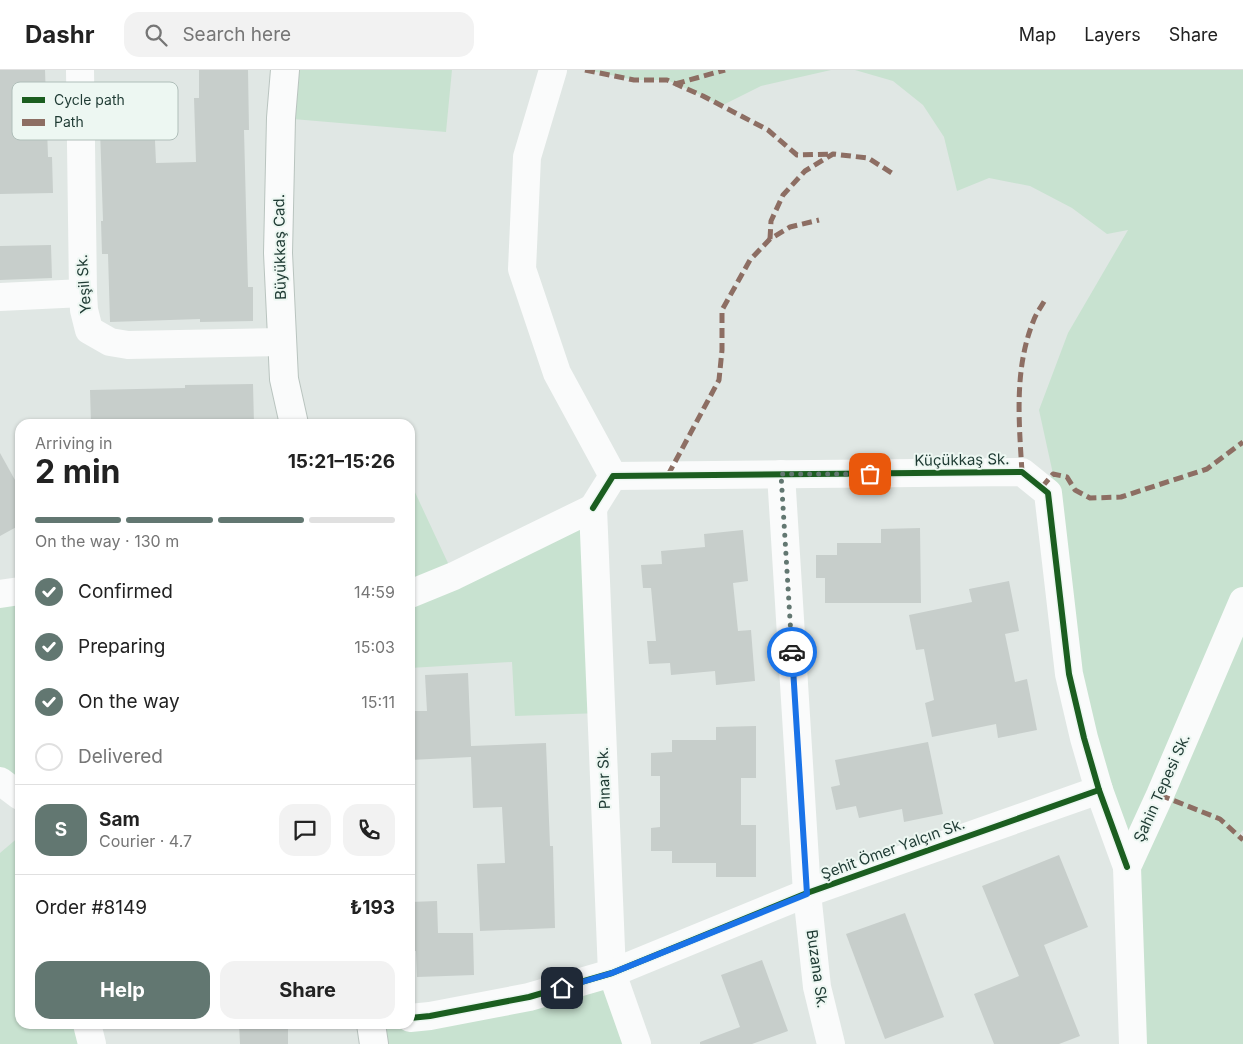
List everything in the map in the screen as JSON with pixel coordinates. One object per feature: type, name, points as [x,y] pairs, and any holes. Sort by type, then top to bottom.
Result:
[{"type":"street","name":"Büyükkaş Cad.","points":[[285,70],[281,118],[278,253],[284,379],[293,419]]},
{"type":"street","points":[[415,592],[454,576],[593,508],[613,476],[557,373],[522,269],[527,157],[553,70]]},
{"type":"street","name":"Yeşil Sk.","points":[[81,140],[83,293],[84,310],[89,330],[110,342],[128,345],[282,342]]},
{"type":"street","points":[[0,297],[83,293]]},
{"type":"street","name":"Küçükkaş Sk.","points":[[613,476],[1022,472],[1048,492],[1070,674],[1084,738],[1099,790],[1127,867]]},
{"type":"street","name":"Buzana Sk.","points":[[781,474],[807,894],[817,987],[831,1044]]},
{"type":"street","name":"Pınar Sk.","points":[[593,508],[612,973],[636,1044]]},
{"type":"street","points":[[0,594],[15,592]]},
{"type":"street","name":"Şahin Tepesi Sk.","points":[[1133,1044],[1127,867],[1243,601]]},
{"type":"street","points":[[0,781],[15,792]]},
{"type":"street","name":"Şehit Ömer Yalçın Sk.","points":[[415,1018],[529,997],[612,973],[807,894],[1099,790]]},
{"type":"street","points":[[88,1029],[92,1044]]},
{"type":"street","points":[[372,1029],[374,1044]]},
{"type":"green space","points":[[285,70],[452,70],[446,132],[281,118]]},
{"type":"green space","points":[[587,70],[831,70],[761,86],[721,106],[667,80],[634,80]]},
{"type":"green space","points":[[855,70],[1243,70],[1243,830],[1238,836],[1243,840],[1243,1044],[1133,1044],[1127,867],[1099,790],[1042,487],[1053,474],[1039,410],[1068,333],[1128,230],[1107,234],[1072,208],[1030,186],[989,178],[957,191],[944,137],[923,105],[893,81]]},
{"type":"green space","points":[[415,492],[454,576],[593,508],[601,713],[515,716],[512,662],[415,668]]},
{"type":"green space","points":[[15,592],[15,792],[0,781],[0,594]]},
{"type":"green space","points":[[15,840],[15,1029],[88,1029],[92,1044],[0,1044],[0,853]]},
{"type":"green space","points":[[612,973],[637,1044],[374,1044],[372,1029],[415,1029],[415,1023]]},
{"type":"building","points":[[0,70],[45,70],[45,82],[12,82],[12,140],[47,140],[48,157],[52,157],[53,193],[0,194]]},
{"type":"building","points":[[199,70],[248,70],[249,130],[244,130],[248,287],[253,287],[253,321],[200,322],[200,319],[110,322],[108,254],[102,254],[100,140],[155,140],[156,163],[196,162],[194,98],[199,98]]},
{"type":"building","points":[[51,245],[52,278],[0,280],[0,246]]},
{"type":"building","points":[[253,384],[254,419],[91,419],[90,390],[185,388],[185,385]]},
{"type":"building","points":[[0,453],[15,480],[15,528],[0,536]]},
{"type":"building","points":[[920,528],[921,603],[825,603],[825,578],[816,578],[816,555],[837,555],[837,543],[881,543],[881,529]]},
{"type":"building","points":[[743,530],[748,581],[733,583],[738,631],[751,630],[755,681],[716,685],[715,671],[671,675],[670,663],[649,664],[647,641],[656,641],[651,588],[643,588],[641,565],[662,564],[661,551],[705,547],[704,534]]},
{"type":"building","points":[[1009,581],[1019,631],[1005,634],[1015,682],[1027,679],[1037,730],[998,738],[996,724],[932,737],[925,703],[934,700],[924,649],[916,650],[909,615],[972,602],[969,589]]},
{"type":"building","points":[[468,673],[471,746],[546,743],[550,846],[553,846],[555,928],[480,931],[477,864],[505,863],[502,807],[473,808],[471,757],[415,760],[415,711],[427,711],[425,675]]},
{"type":"building","points":[[756,726],[756,778],[741,778],[741,825],[756,825],[756,877],[716,877],[716,863],[672,863],[672,851],[651,851],[651,828],[660,827],[660,776],[651,776],[651,753],[672,752],[672,740],[716,740],[716,727]]},
{"type":"building","points":[[928,742],[943,814],[904,822],[902,809],[859,818],[856,806],[836,810],[831,787],[840,785],[835,760]]},
{"type":"building","points":[[1059,855],[1088,927],[1044,945],[1080,1036],[1059,1044],[994,1044],[974,994],[1019,976],[982,886]]},
{"type":"building","points":[[437,901],[438,933],[473,933],[474,975],[417,977],[415,902]]},
{"type":"building","points":[[905,913],[944,1017],[885,1039],[846,934]]},
{"type":"building","points":[[762,960],[788,1031],[752,1044],[700,1044],[700,1042],[740,1027],[721,975]]},
{"type":"building","points":[[239,1029],[288,1029],[288,1044],[240,1044]]},
{"type":"marked path","points":[[585,70],[634,80],[667,80],[703,96],[768,130],[797,155],[833,154]]},
{"type":"marked path","points":[[675,84],[725,70]]},
{"type":"marked path","points":[[770,239],[771,221],[783,195],[805,171],[833,154],[868,158],[895,175]]},
{"type":"marked path","points":[[668,475],[719,380],[722,350],[722,310],[750,260],[770,239],[790,227],[819,220]]},
{"type":"marked path","points":[[1022,472],[1020,377],[1027,340],[1033,322],[1046,298]]},
{"type":"marked path","points":[[1042,487],[1053,474],[1067,477],[1075,490],[1090,498],[1121,497],[1207,469],[1243,442]]},
{"type":"marked path","points":[[1160,795],[1220,819],[1243,840]]},
{"type":"cycle path","points":[[593,508],[613,476],[1022,472],[1048,493],[1069,674],[1084,738],[1099,790],[1127,867]]},
{"type":"cycle path","points":[[415,1018],[529,997],[612,973],[807,893],[1099,790]]},
{"type":"way so far","points":[[792,652],[781,474],[870,474]]},
{"type":"route","points":[[562,988],[612,973],[807,894],[792,652]]}]
